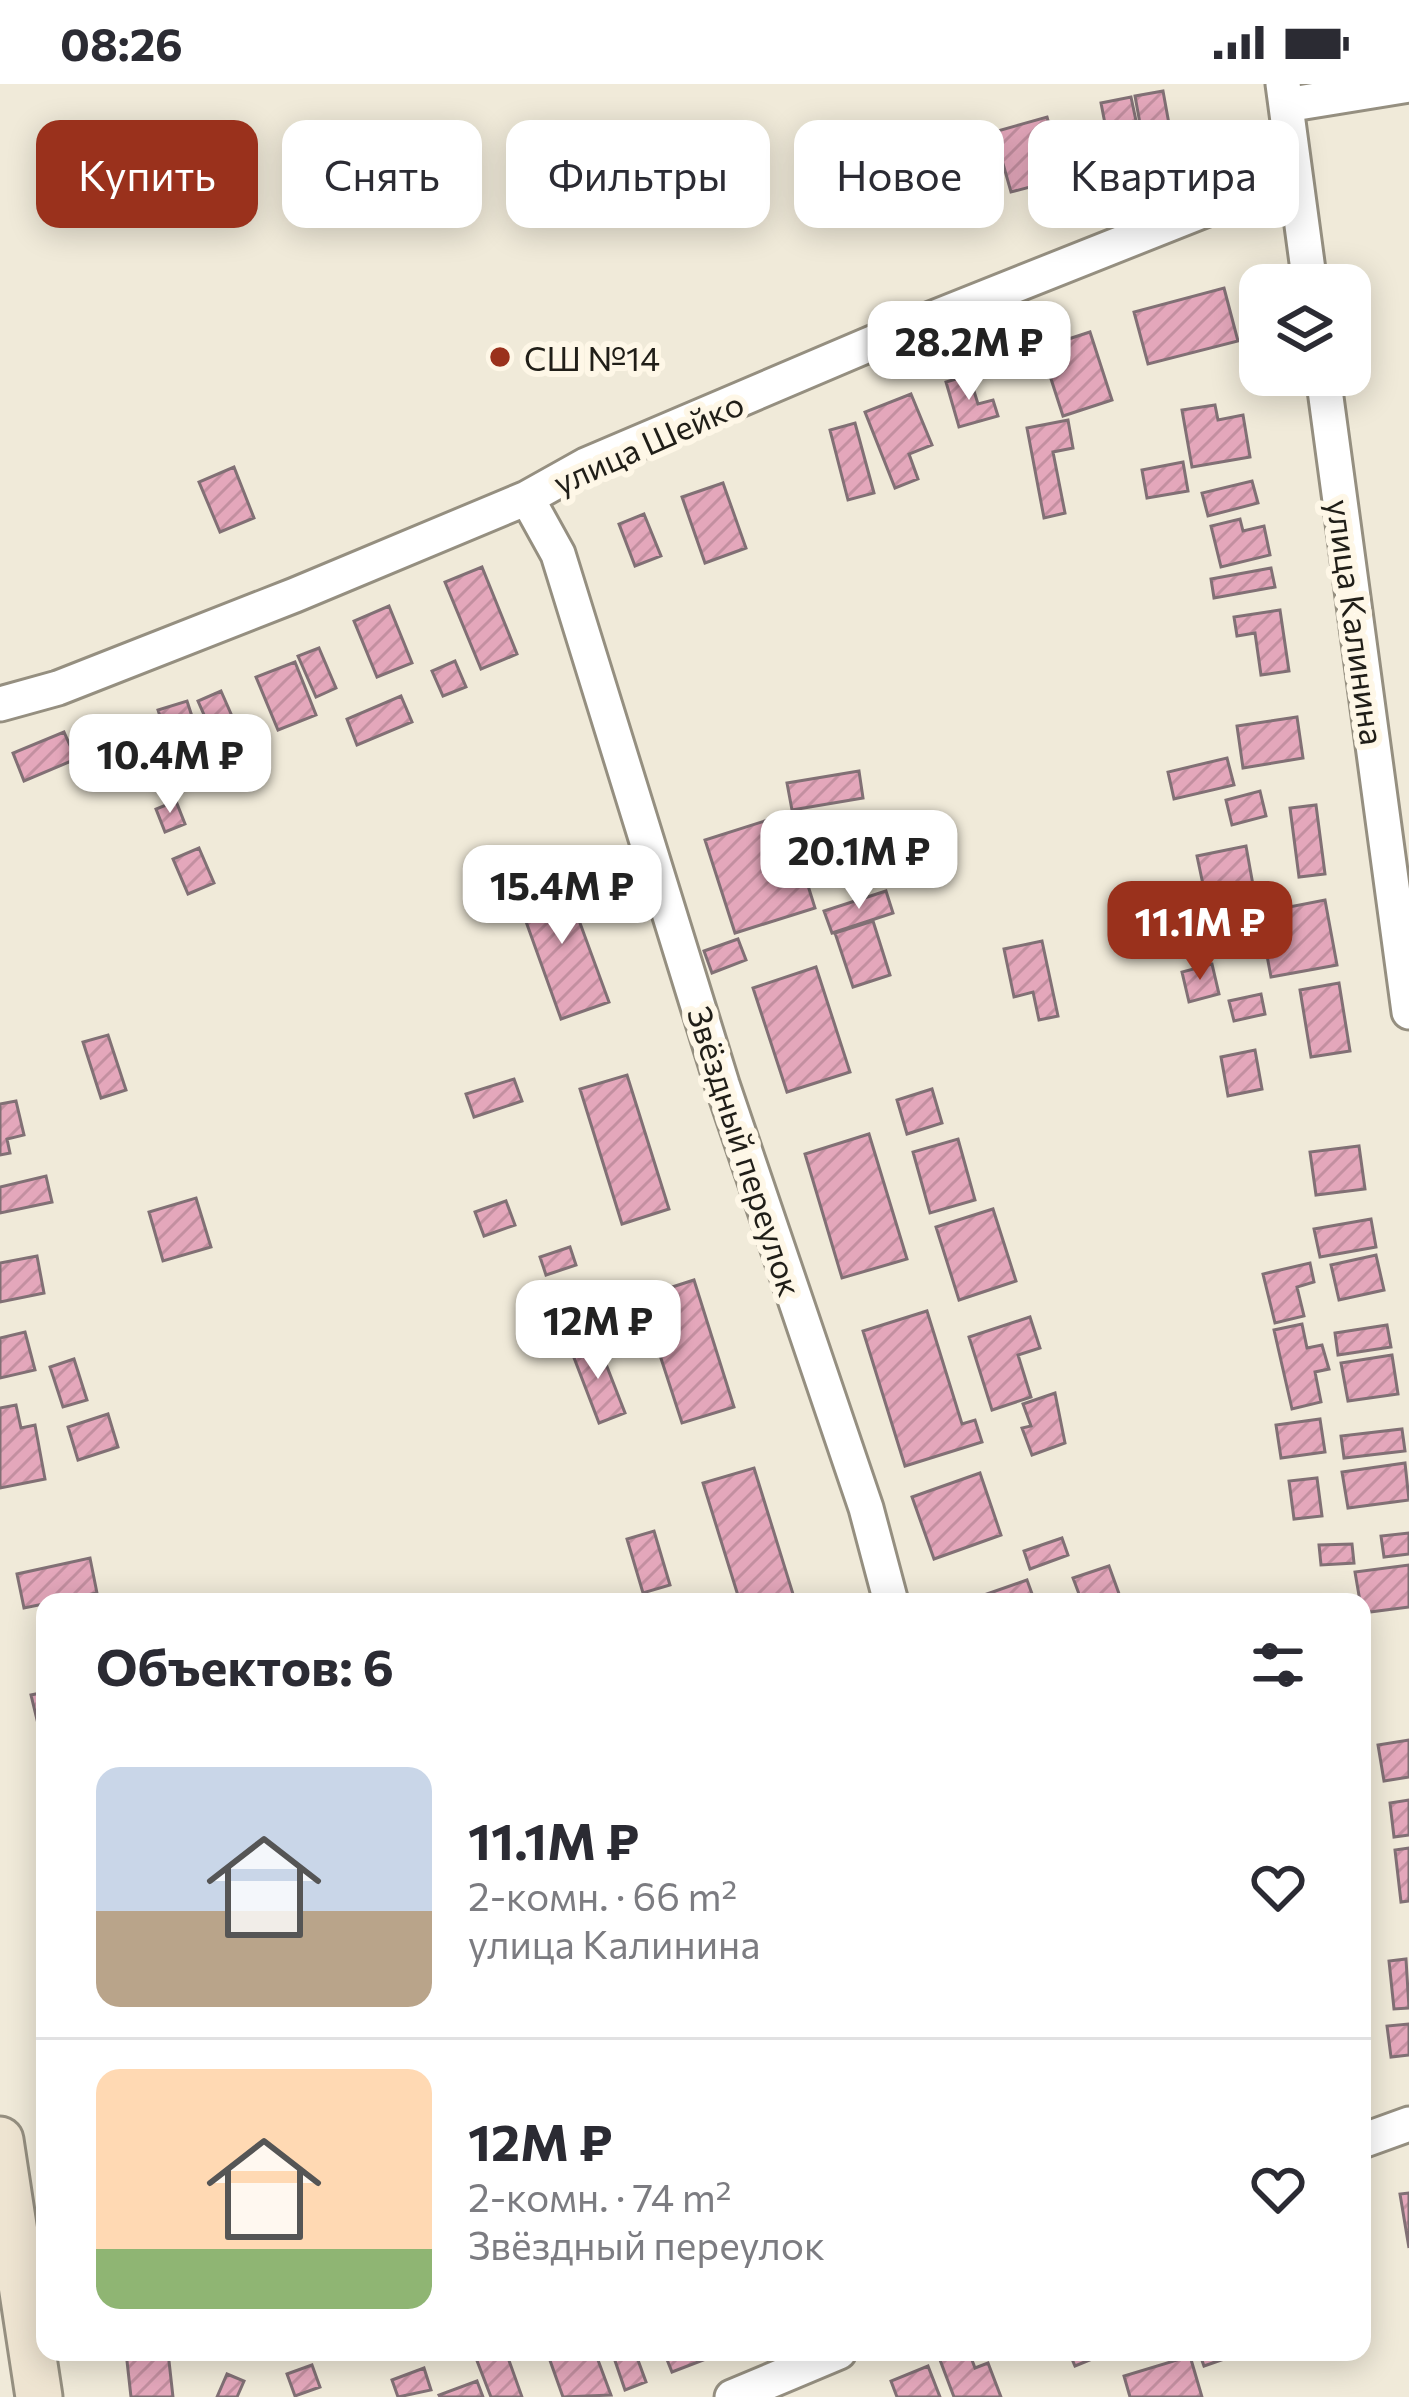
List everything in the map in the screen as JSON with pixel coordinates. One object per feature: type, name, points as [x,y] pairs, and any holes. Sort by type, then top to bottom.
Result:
[{"type":"street","points":[[1285,94],[1409,85]]},
{"type":"street","points":[[1299,204],[1307,264]]},
{"type":"street","name":"улица Шейко","points":[[0,704],[101,671],[527,498],[586,465],[903,330],[1159,228]]},
{"type":"street","name":"улица Калинина","points":[[1326,396],[1409,1012]]},
{"type":"street","name":"Звёздный переулок","points":[[527,498],[558,554],[722,1084],[866,1508],[889,1593]]},
{"type":"street","points":[[1371,2138],[1409,2124]]},
{"type":"street","points":[[0,2140],[39,2397]]},
{"type":"street","points":[[732,2397],[784,2387],[824,2361]]},
{"type":"building","points":[[1163,91],[1168,120],[1139,120],[1135,96]]},
{"type":"building","points":[[1131,97],[1136,120],[1104,120],[1101,103]]},
{"type":"building","points":[[1028,122],[1028,188],[1011,192],[1004,167],[1004,129]]},
{"type":"building","points":[[1224,288],[1238,341],[1148,364],[1134,312]]},
{"type":"building","points":[[1090,332],[1112,400],[1063,416],[1041,348]]},
{"type":"building","points":[[969,375],[978,404],[993,400],[998,416],[959,427],[946,382]]},
{"type":"building","points":[[911,394],[932,445],[909,454],[918,479],[895,488],[865,412]]},
{"type":"building","points":[[1215,405],[1218,420],[1243,415],[1250,457],[1192,467],[1182,410]]},
{"type":"building","points":[[1068,420],[1073,448],[1053,452],[1065,513],[1044,518],[1027,428]]},
{"type":"building","points":[[855,423],[874,493],[848,500],[830,430]]},
{"type":"building","points":[[1183,462],[1188,491],[1147,498],[1142,470]]},
{"type":"building","points":[[234,467],[254,518],[220,532],[199,482]]},
{"type":"building","points":[[1252,481],[1258,503],[1208,516],[1202,493]]},
{"type":"building","points":[[723,483],[746,548],[705,563],[682,497]]},
{"type":"building","points":[[644,514],[661,556],[635,566],[619,524]]},
{"type":"building","points":[[1240,519],[1243,531],[1264,526],[1270,555],[1221,567],[1211,526]]},
{"type":"building","points":[[482,567],[517,654],[481,669],[445,582]]},
{"type":"building","points":[[1271,568],[1275,587],[1214,598],[1211,579]]},
{"type":"building","points":[[389,606],[412,663],[377,677],[354,621]]},
{"type":"building","points":[[1280,610],[1289,671],[1261,675],[1255,633],[1237,636],[1234,617]]},
{"type":"building","points":[[319,648],[336,688],[316,697],[298,656]]},
{"type":"building","points":[[455,661],[466,687],[443,696],[432,671]]},
{"type":"building","points":[[295,662],[316,715],[278,730],[256,677]]},
{"type":"building","points":[[221,691],[249,755],[226,765],[198,701]]},
{"type":"building","points":[[401,696],[412,722],[357,745],[347,719]]},
{"type":"building","points":[[187,701],[212,778],[183,788],[158,710]]},
{"type":"building","points":[[1297,717],[1303,758],[1243,768],[1237,726]]},
{"type":"building","points":[[64,732],[76,759],[24,781],[13,753]]},
{"type":"building","points":[[1227,758],[1234,785],[1174,799],[1168,772]]},
{"type":"building","points":[[859,771],[863,798],[792,810],[787,783]]},
{"type":"building","points":[[1260,791],[1266,816],[1232,825],[1226,800]]},
{"type":"building","points":[[176,801],[185,824],[165,832],[156,809]]},
{"type":"building","points":[[1316,805],[1325,874],[1299,877],[1290,808]]},
{"type":"building","points":[[768,820],[783,866],[800,860],[815,908],[735,933],[705,840]]},
{"type":"building","points":[[881,845],[891,876],[862,885],[853,853]]},
{"type":"building","points":[[1246,846],[1253,885],[1205,894],[1197,856]]},
{"type":"building","points":[[199,848],[214,883],[188,894],[173,859]]},
{"type":"building","points":[[562,874],[609,1002],[561,1019],[515,891]]},
{"type":"building","points":[[886,891],[893,913],[832,933],[824,911]]},
{"type":"building","points":[[1325,900],[1337,965],[1271,977],[1259,913]]},
{"type":"building","points":[[873,921],[890,975],[853,987],[835,933]]},
{"type":"building","points":[[1214,927],[1218,944],[1194,950],[1191,932]]},
{"type":"building","points":[[738,939],[746,960],[712,973],[704,951]]},
{"type":"building","points":[[1042,941],[1058,1016],[1039,1020],[1033,992],[1014,997],[1004,949]]},
{"type":"building","points":[[1212,964],[1219,994],[1189,1002],[1182,972]]},
{"type":"building","points":[[816,967],[850,1072],[787,1092],[753,988]]},
{"type":"building","points":[[1339,983],[1350,1051],[1311,1057],[1300,990]]},
{"type":"building","points":[[1261,994],[1265,1014],[1234,1021],[1229,1001]]},
{"type":"building","points":[[108,1035],[126,1090],[101,1098],[83,1042]]},
{"type":"building","points":[[1255,1050],[1262,1089],[1228,1096],[1221,1057]]},
{"type":"building","points":[[627,1075],[669,1209],[622,1224],[580,1089]]},
{"type":"building","points":[[514,1079],[522,1101],[474,1117],[466,1094]]},
{"type":"building","points":[[932,1089],[942,1123],[907,1134],[897,1100]]},
{"type":"building","points":[[16,1101],[24,1135],[7,1139],[10,1153],[0,1155],[0,1104]]},
{"type":"building","points":[[869,1134],[907,1259],[842,1278],[805,1154]]},
{"type":"building","points":[[958,1139],[975,1200],[930,1213],[913,1152]]},
{"type":"building","points":[[1359,1146],[1365,1189],[1316,1195],[1310,1152]]},
{"type":"building","points":[[46,1176],[52,1202],[0,1213],[0,1187]]},
{"type":"building","points":[[196,1198],[211,1247],[163,1261],[149,1212]]},
{"type":"building","points":[[506,1201],[515,1225],[484,1236],[475,1212]]},
{"type":"building","points":[[993,1209],[1016,1281],[959,1300],[936,1227]]},
{"type":"building","points":[[1371,1219],[1376,1247],[1320,1257],[1314,1229]]},
{"type":"building","points":[[570,1247],[576,1265],[546,1275],[540,1257]]},
{"type":"building","points":[[1376,1255],[1384,1290],[1339,1300],[1331,1265]]},
{"type":"building","points":[[37,1256],[44,1293],[0,1302],[0,1263]]},
{"type":"building","points":[[1310,1263],[1314,1282],[1297,1287],[1304,1316],[1275,1323],[1263,1274]]},
{"type":"building","points":[[694,1280],[734,1407],[682,1423],[641,1297]]},
{"type":"building","points":[[581,1287],[589,1309],[559,1319],[552,1298]]},
{"type":"building","points":[[927,1311],[962,1424],[975,1420],[982,1442],[905,1466],[863,1331]]},
{"type":"building","points":[[1030,1317],[1040,1348],[1018,1355],[1031,1397],[992,1410],[969,1337]]},
{"type":"building","points":[[1302,1324],[1307,1348],[1322,1345],[1329,1369],[1315,1372],[1321,1402],[1292,1409],[1274,1330]]},
{"type":"building","points":[[1387,1325],[1391,1347],[1338,1355],[1335,1333]]},
{"type":"building","points":[[25,1332],[35,1370],[0,1378],[0,1338]]},
{"type":"building","points":[[597,1341],[625,1413],[599,1423],[571,1350]]},
{"type":"building","points":[[1392,1355],[1398,1394],[1348,1401],[1341,1363]]},
{"type":"building","points":[[74,1359],[87,1400],[63,1407],[50,1367]]},
{"type":"building","points":[[1055,1393],[1065,1443],[1032,1455],[1022,1428],[1031,1426],[1023,1404]]},
{"type":"building","points":[[16,1405],[21,1428],[35,1425],[45,1479],[0,1488],[0,1408]]},
{"type":"building","points":[[108,1414],[118,1447],[78,1460],[68,1427]]},
{"type":"building","points":[[1320,1419],[1325,1452],[1281,1458],[1276,1425]]},
{"type":"building","points":[[1402,1429],[1405,1451],[1344,1458],[1341,1436]]},
{"type":"building","points":[[1405,1463],[1409,1500],[1348,1508],[1342,1472]]},
{"type":"building","points":[[754,1468],[793,1593],[737,1593],[703,1483]]},
{"type":"building","points":[[980,1473],[1001,1535],[934,1559],[912,1497]]},
{"type":"building","points":[[1317,1478],[1322,1516],[1294,1519],[1289,1481]]},
{"type":"building","points":[[654,1531],[670,1585],[643,1593],[627,1539]]},
{"type":"building","points":[[1409,1533],[1409,1554],[1384,1557],[1381,1536]]},
{"type":"building","points":[[1062,1538],[1068,1555],[1030,1569],[1024,1551]]},
{"type":"building","points":[[1352,1544],[1354,1563],[1321,1565],[1319,1545]]},
{"type":"building","points":[[90,1558],[97,1593],[36,1593],[36,1606],[24,1608],[17,1574]]},
{"type":"building","points":[[1409,1565],[1409,1607],[1371,1612],[1371,1593],[1359,1593],[1355,1572]]},
{"type":"building","points":[[1109,1566],[1119,1593],[1079,1593],[1073,1578]]},
{"type":"building","points":[[1027,1580],[1032,1593],[990,1593]]},
{"type":"building","points":[[1409,1740],[1409,1777],[1384,1781],[1378,1745]]},
{"type":"building","points":[[1409,1800],[1409,1835],[1394,1837],[1390,1803]]},
{"type":"building","points":[[1409,1848],[1409,1901],[1401,1902],[1395,1850]]},
{"type":"building","points":[[1406,1959],[1409,2008],[1394,2009],[1389,1961]]},
{"type":"building","points":[[1409,2024],[1409,2055],[1391,2057],[1387,2026]]},
{"type":"building","points":[[1409,2193],[1409,2248],[1400,2194]]},
{"type":"building","points":[[127,2361],[169,2361],[173,2397],[131,2397]]},
{"type":"building","points":[[477,2361],[509,2361],[522,2397],[491,2397]]},
{"type":"building","points":[[550,2361],[598,2361],[611,2395],[563,2397]]},
{"type":"building","points":[[615,2361],[638,2361],[646,2382],[625,2390]]},
{"type":"building","points":[[668,2361],[701,2361],[672,2372]]},
{"type":"building","points":[[940,2361],[972,2361],[975,2368],[988,2363],[1001,2397],[954,2397]]},
{"type":"building","points":[[1174,2361],[1191,2361],[1202,2397],[1130,2397],[1124,2376]]},
{"type":"building","points":[[312,2365],[320,2387],[295,2396],[287,2374]]},
{"type":"building","points":[[928,2366],[940,2397],[897,2397],[891,2381]]},
{"type":"building","points":[[424,2368],[431,2390],[398,2397],[392,2380]]},
{"type":"building","points":[[227,2374],[244,2381],[237,2397],[217,2397]]},
{"type":"building","points":[[477,2381],[483,2397],[439,2395]]},
{"type":"place","name":"СШ №14","points":[[500,357]]}]
